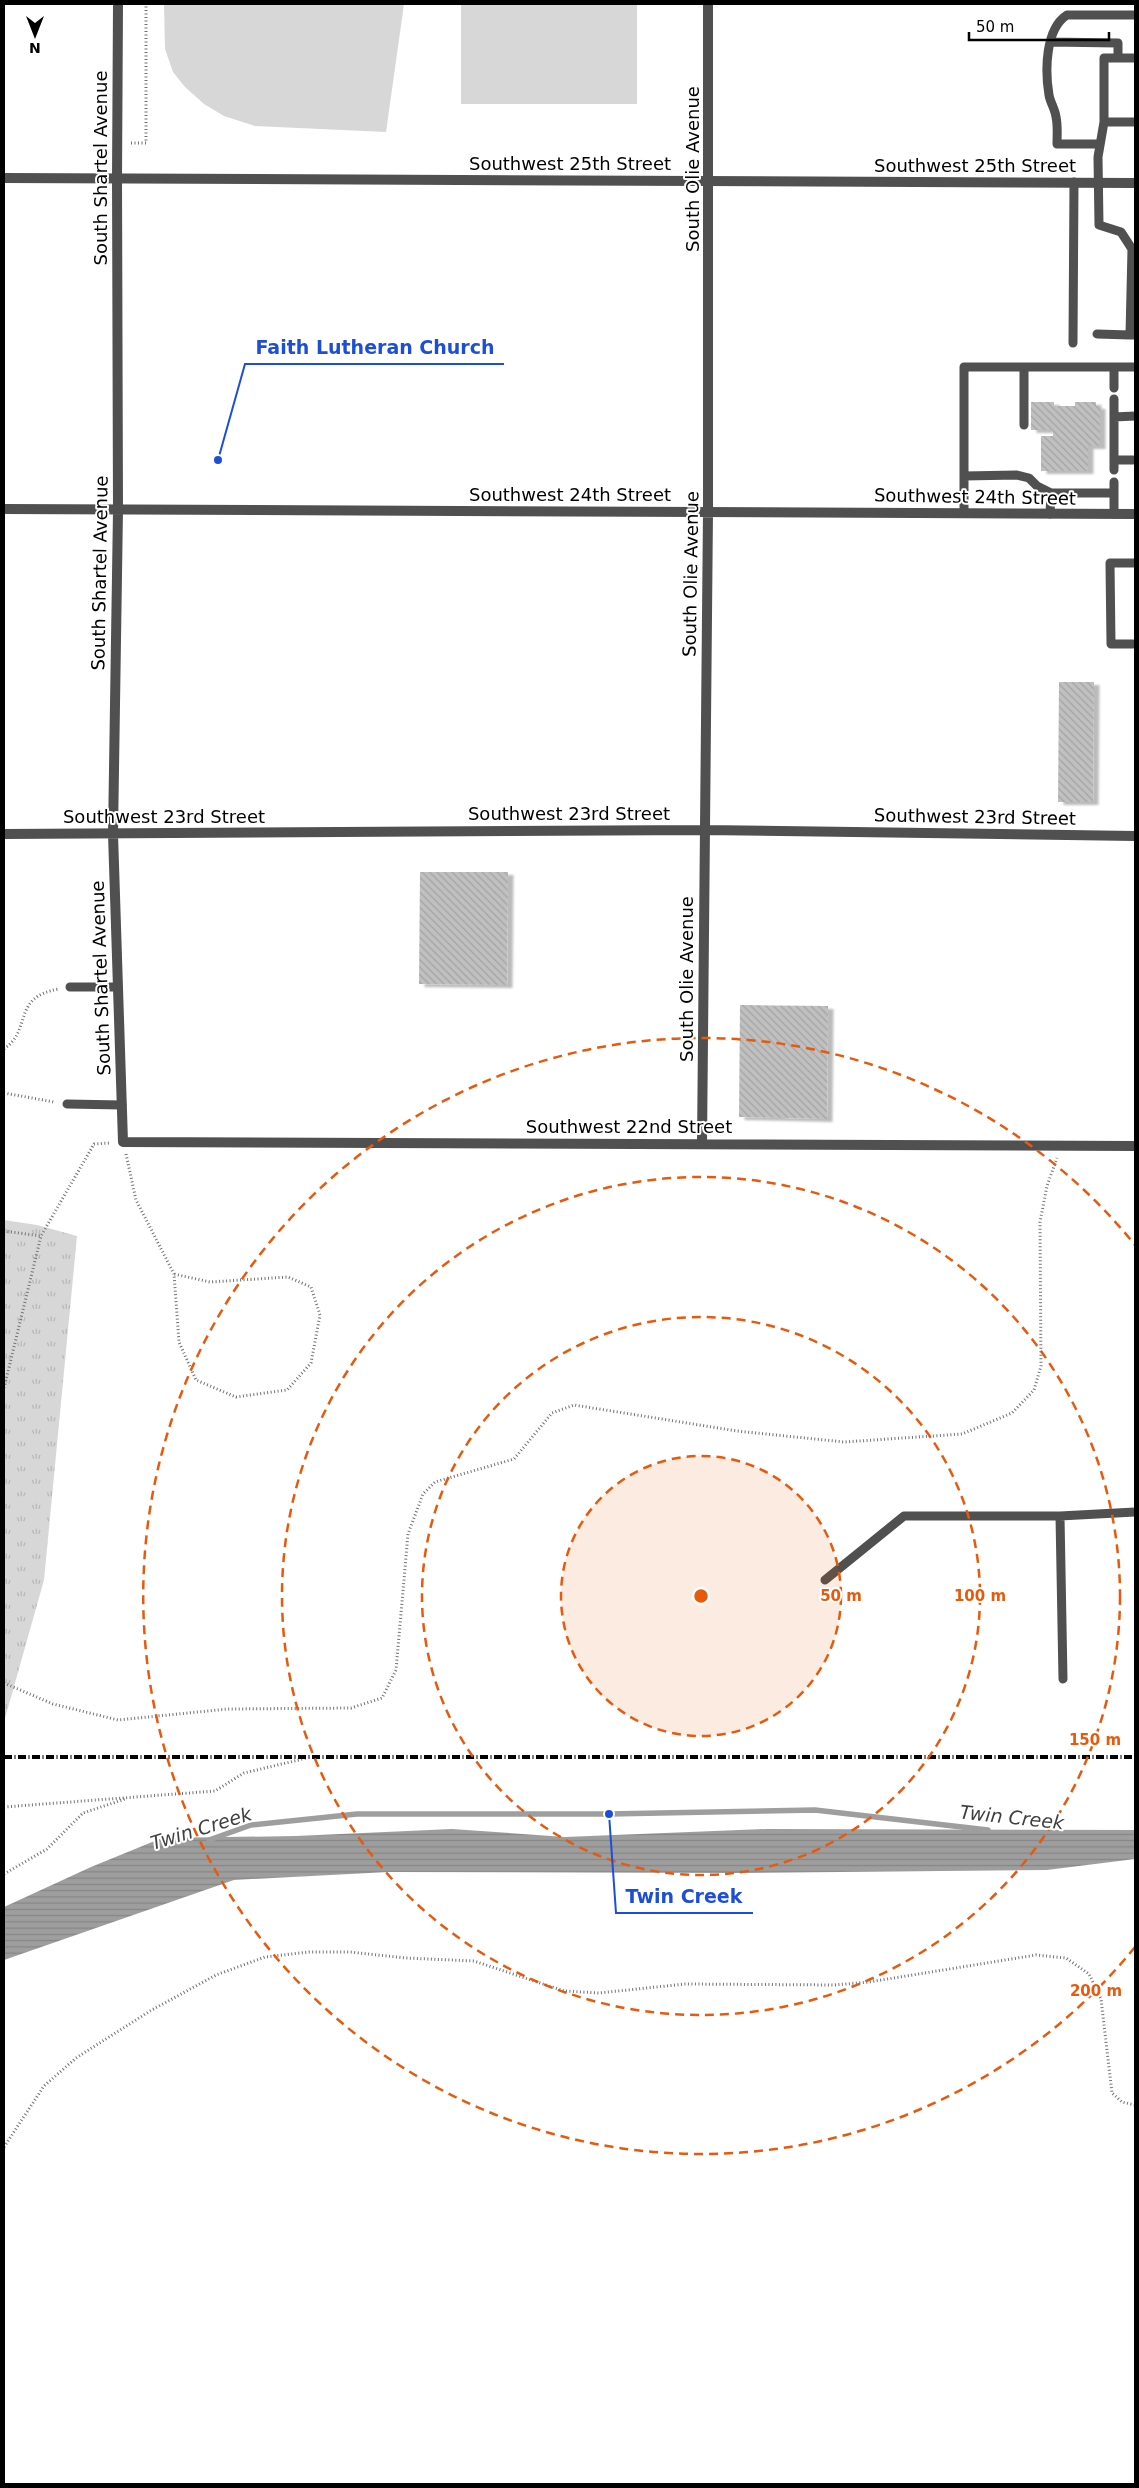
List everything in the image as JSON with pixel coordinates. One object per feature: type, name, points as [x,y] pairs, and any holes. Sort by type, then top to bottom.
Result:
[{"type":"street","name":"South Shartel Avenue","points":[[118,4],[118,510],[113,834],[124,1142]]},
{"type":"street","name":"South Olie Avenue","points":[[702,1144],[708,511],[708,4]]},
{"type":"street","name":"Southwest 25th Street","points":[[4,178],[1135,182]]},
{"type":"street","name":"Southwest 24th Street","points":[[4,509],[1135,514]]},
{"type":"street","name":"Southwest 23rd Street","points":[[4,834],[704,830],[1135,836]]},
{"type":"street","name":"Southwest 22nd Street","points":[[124,1142],[1135,1146]]},
{"type":"lane","points":[[1099,144],[1057,144],[1056,116],[1049,95],[1048,49],[1055,26],[1067,15],[1135,15]]},
{"type":"lane","points":[[1050,42],[1118,43],[1118,58]]},
{"type":"lane","points":[[1097,334],[1133,335],[1134,260],[1132,250],[1121,232],[1099,225],[1098,182],[1099,144],[1104,122],[1104,58],[1135,58]]},
{"type":"lane","points":[[1104,122],[1135,122]]},
{"type":"lane","points":[[1073,343],[1074,182]]},
{"type":"lane","points":[[1024,367],[1024,425]]},
{"type":"lane","points":[[1114,367],[1114,388]]},
{"type":"lane","points":[[964,513],[964,368],[1135,367]]},
{"type":"lane","points":[[1114,399],[1114,465],[1135,460]]},
{"type":"lane","points":[[1114,417],[1135,416]]},
{"type":"lane","points":[[964,476],[1017,475],[1029,478],[1037,486],[1051,493],[1114,493]]},
{"type":"lane","points":[[1114,482],[1114,514]]},
{"type":"lane","points":[[1050,514],[1051,493]]},
{"type":"lane","points":[[1135,563],[1110,563],[1111,644],[1135,644]]},
{"type":"lane","points":[[70,987],[118,987]]},
{"type":"lane","points":[[67,1104],[122,1105]]},
{"type":"lane","points":[[825,1580],[904,1516],[1060,1516],[1135,1512]]},
{"type":"lane","points":[[1060,1516],[1062,1678]]},
{"type":"path","points":[[117,143],[146,143],[146,4]]},
{"type":"path","points":[[4,1049],[14,1042],[28,1002],[45,991],[70,987]]},
{"type":"path","points":[[4,1093],[67,1104]]},
{"type":"path","points":[[4,1388],[41,1236],[94,1144],[124,1142],[136,1200],[174,1274],[179,1342],[196,1380],[236,1397],[287,1390],[311,1363],[320,1315],[311,1287],[288,1277],[210,1282],[174,1274]]},
{"type":"path","points":[[4,1683],[52,1704],[118,1720],[228,1708],[351,1708],[382,1698],[396,1670],[408,1534],[423,1494],[435,1482],[514,1459],[552,1413],[574,1405],[737,1431],[844,1442],[962,1434],[1012,1413],[1034,1390],[1041,1366],[1040,1222],[1046,1186],[1061,1145]]},
{"type":"path","points":[[4,1230],[41,1236]]},
{"type":"path","points":[[4,1807],[215,1791],[244,1773],[307,1758]]},
{"type":"path","points":[[4,1874],[48,1849],[83,1813],[131,1798]]},
{"type":"path","points":[[4,2147],[44,2086],[76,2058],[150,2011],[216,1975],[265,1957],[308,1952],[350,1952],[406,1958],[474,1961],[564,1991],[599,1993],[684,1984],[834,1985],[869,1982],[1036,1954],[1066,1958],[1089,1974],[1101,1999],[1112,2093],[1122,2102],[1135,2105]]},
{"type":"green space","points":[[164,4],[404,4],[386,132],[255,126],[224,116],[204,104],[185,87],[173,72],[165,49]]},
{"type":"green space","points":[[461,4],[637,4],[637,104],[461,104]]},
{"type":"green space","points":[[4,1220],[37,1225],[77,1236],[44,1580],[4,1722]]},
{"type":"shaded area","points":[[452,1829],[565,1837],[767,1829],[1135,1830],[1135,1859],[1047,1870],[741,1873],[388,1872],[234,1880],[4,1960],[4,1907],[91,1867],[162,1838],[296,1836]]},
{"type":"building","points":[[1031,402],[1054,402],[1054,406],[1075,406],[1075,402],[1096,402],[1096,406],[1100,406],[1100,446],[1088,446],[1088,471],[1041,471],[1041,436],[1053,436],[1053,430],[1031,430]]},
{"type":"building","points":[[1059,682],[1094,682],[1093,802],[1058,802]]},
{"type":"building","points":[[420,872],[508,872],[507,985],[419,984]]},
{"type":"building","points":[[740,1005],[828,1006],[827,1119],[739,1117]]},
{"type":"waterway","name":"Twin Creek","points":[[209,1840],[251,1825],[357,1814],[609,1814],[815,1810],[988,1830]]},
{"type":"railway","points":[[4,1757],[1135,1757]]},
{"type":"place","name":"Faith Lutheran Church","points":[[218,460]]},
{"type":"place","name":"Twin Creek","points":[[609,1814]]}]
